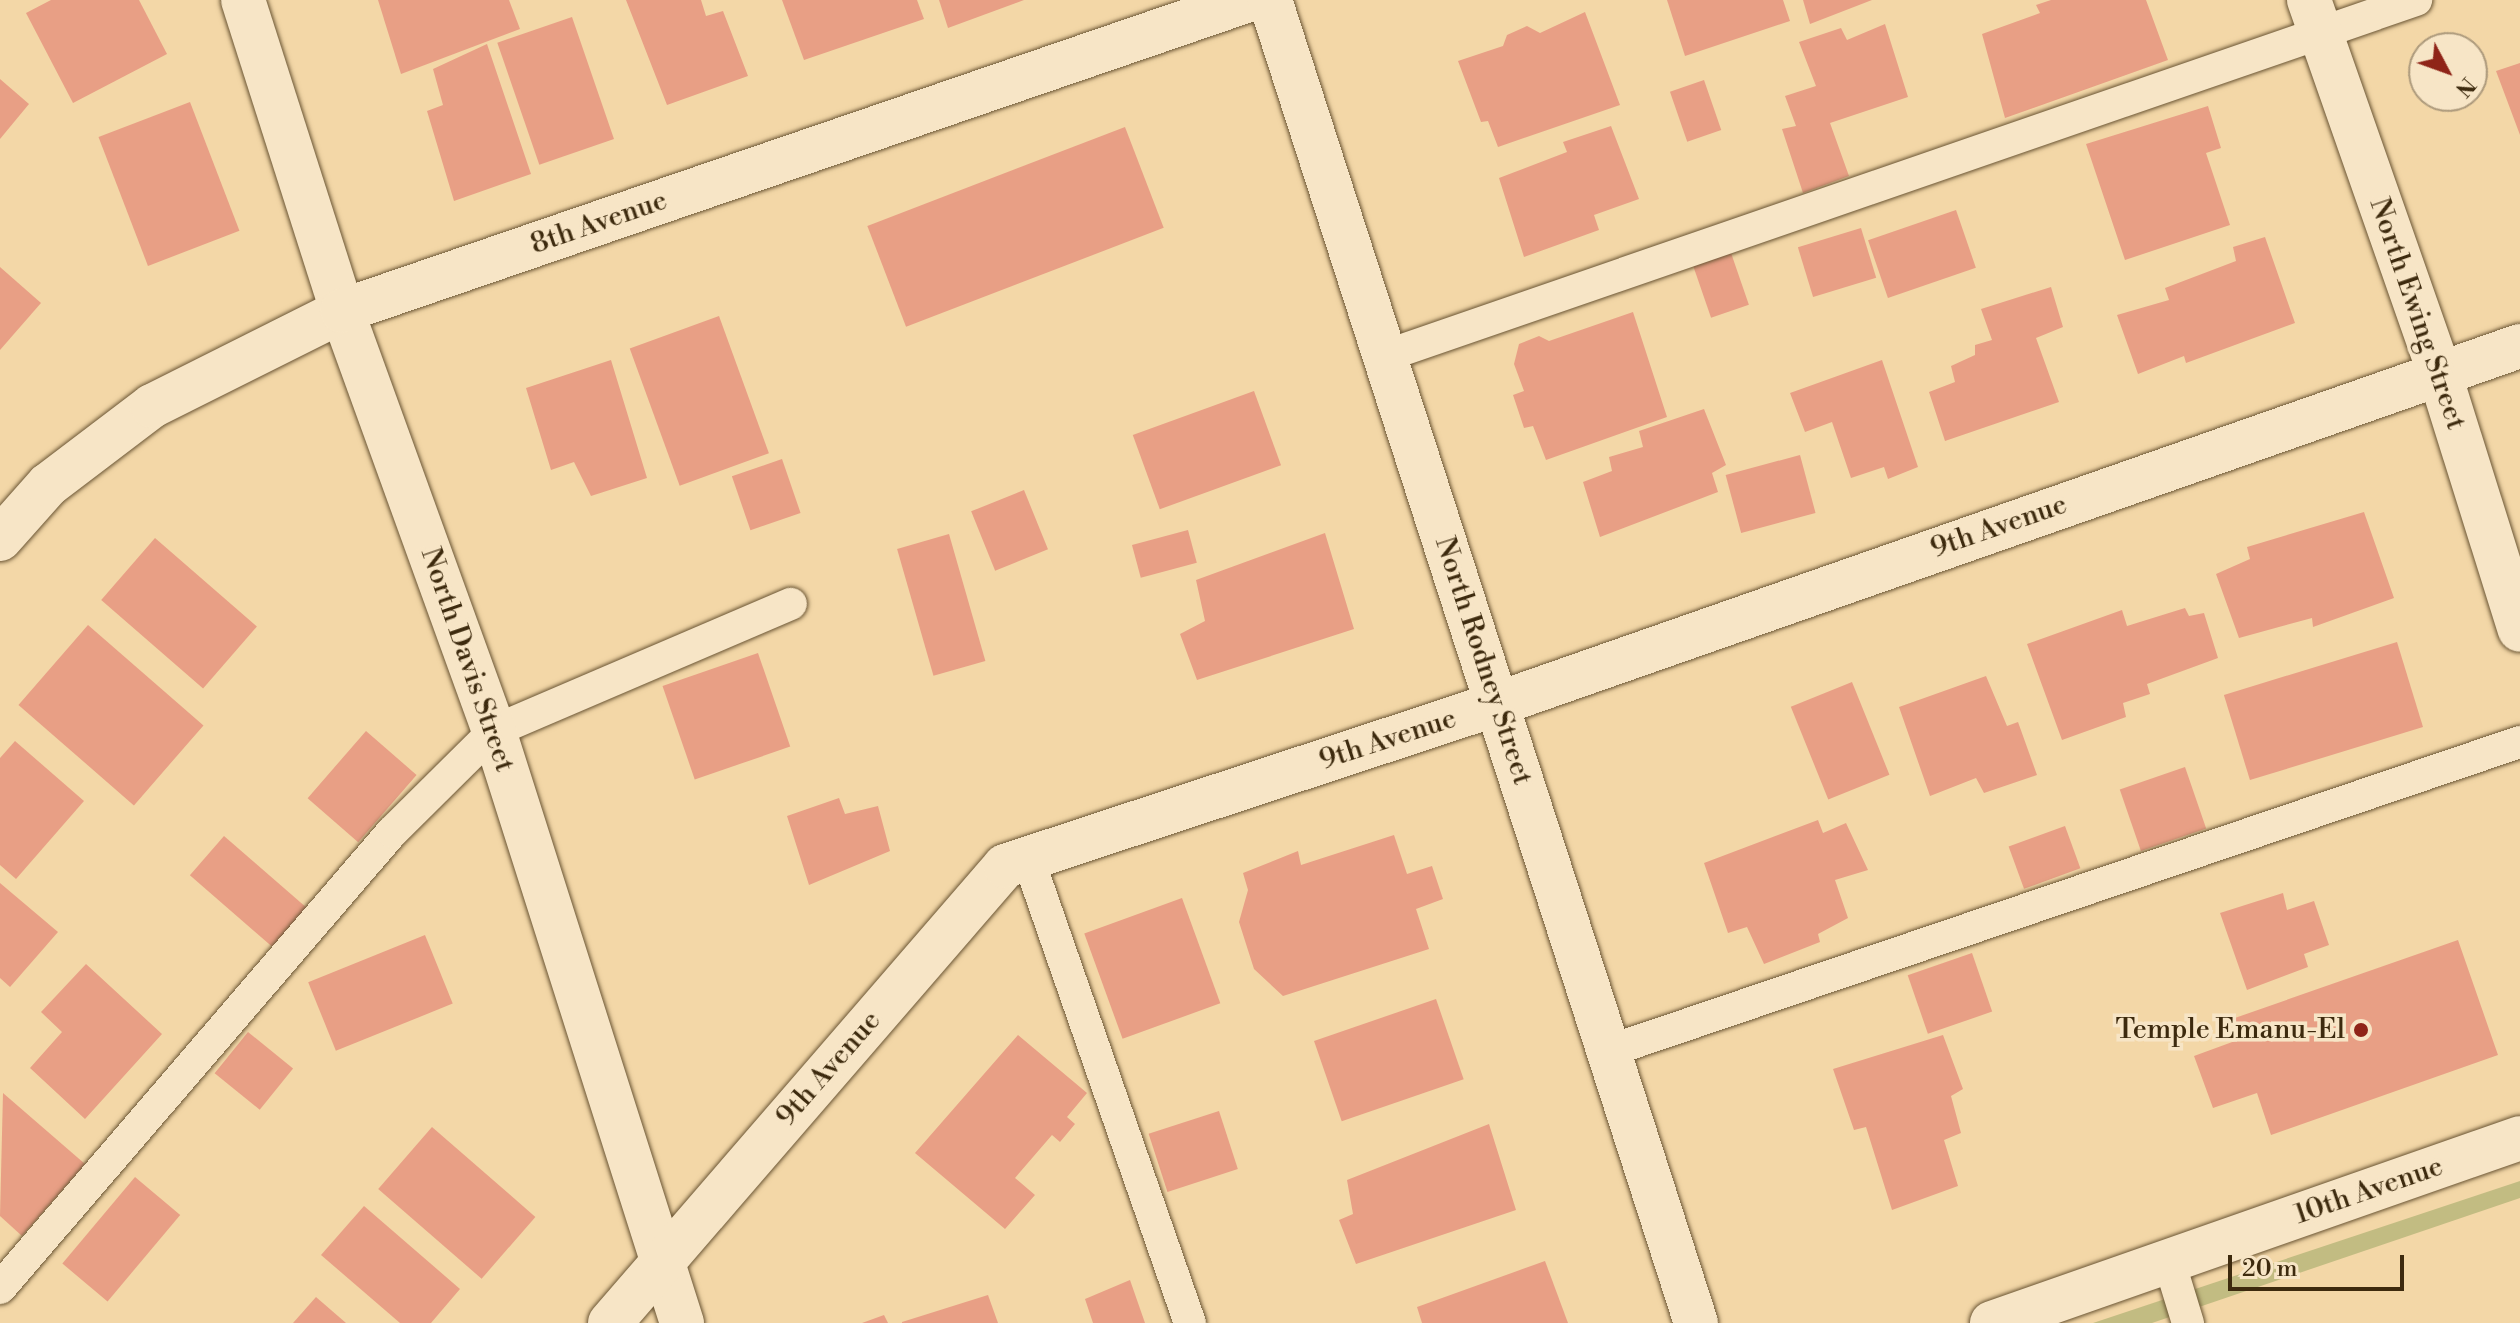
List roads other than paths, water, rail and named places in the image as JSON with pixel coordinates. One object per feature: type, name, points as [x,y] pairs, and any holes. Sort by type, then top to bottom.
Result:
[{"type":"street","name":"North Davis Street","points":[[243,0],[342,311],[494,731],[682,1323]]},
{"type":"street","name":"8th Avenue","points":[[0,539],[48,485],[152,406],[342,311],[1249,0]]},
{"type":"street","name":"North Rodney Street","points":[[1270,0],[1696,1323]]},
{"type":"street","name":"North Ewing Street","points":[[2314,16],[2439,372],[2520,630]]},
{"type":"street","name":"9th Avenue","points":[[610,1323],[1005,866],[1497,704],[2520,346]]},
{"type":"street","name":"10th Avenue","points":[[1992,1323],[2520,1138]]},
{"type":"lane","points":[[1385,356],[2314,16],[2416,0]]},
{"type":"lane","points":[[0,1288],[392,832],[494,731],[791,604]]},
{"type":"lane","points":[[1609,1051],[2520,742]]},
{"type":"lane","points":[[1028,858],[1190,1323]]},
{"type":"lane","points":[[2169,1261],[2188,1323]]},
{"type":"place","name":"Temple Emanu-El","points":[[2361,1030]]}]
